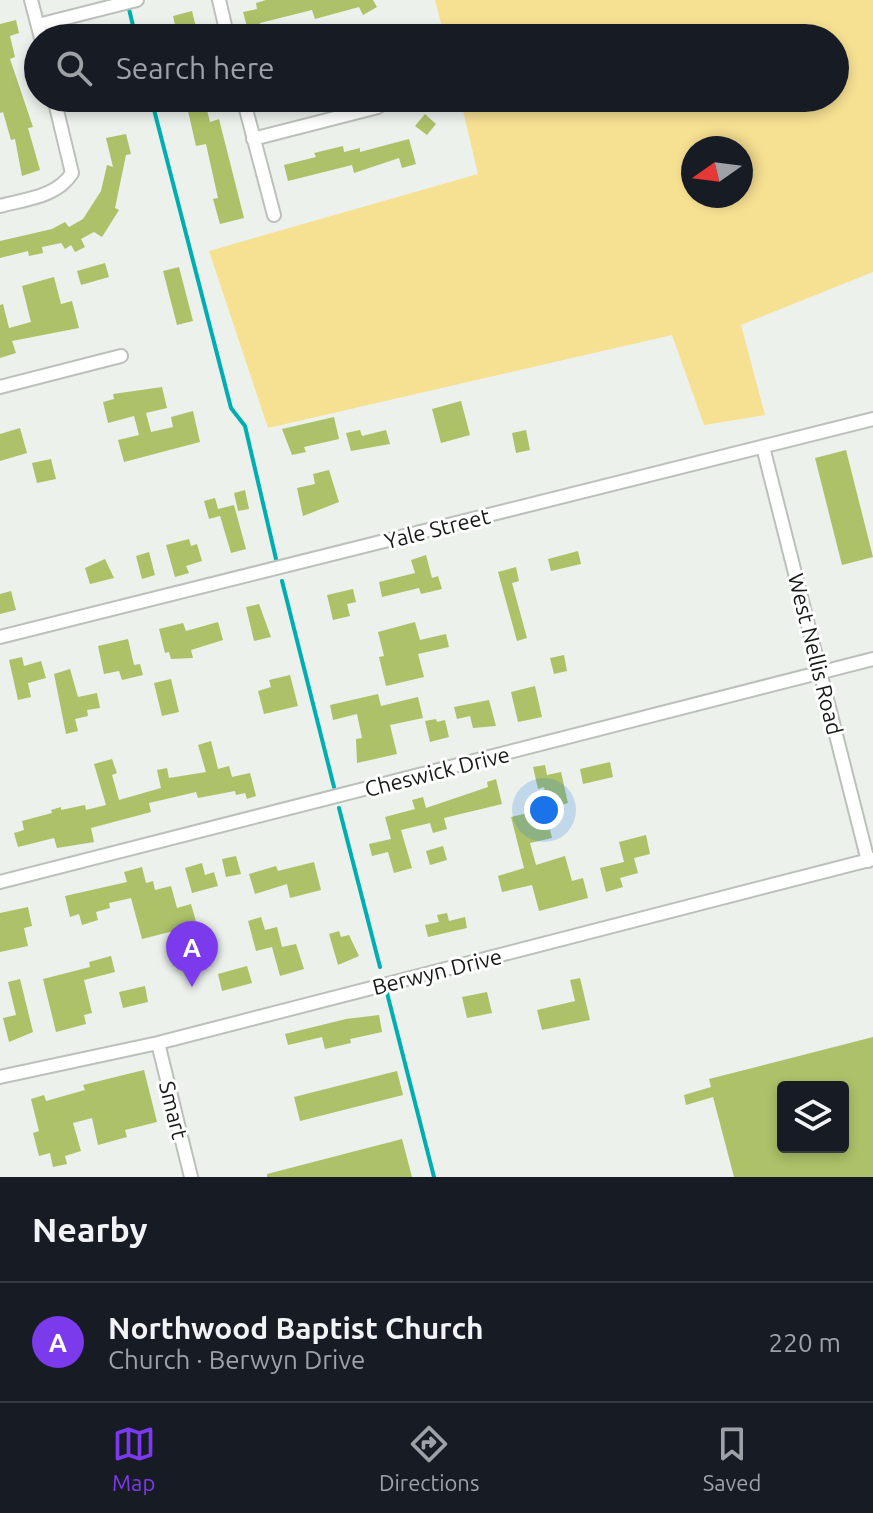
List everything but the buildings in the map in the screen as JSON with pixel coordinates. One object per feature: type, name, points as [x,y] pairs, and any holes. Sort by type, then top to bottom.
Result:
[{"type":"street","points":[[31,0],[37,24]]},
{"type":"street","points":[[61,24],[137,0]]},
{"type":"street","points":[[219,0],[225,24]]},
{"type":"street","points":[[0,206],[49,194],[64,185],[72,173],[57,112]]},
{"type":"street","points":[[246,112],[274,215]]},
{"type":"street","points":[[253,139],[358,112]]},
{"type":"street","points":[[0,387],[121,356]]},
{"type":"street","name":"Yale Street","points":[[0,637],[873,419]]},
{"type":"street","name":"West Nellis Road","points":[[763,447],[871,860]]},
{"type":"street","name":"Cheswick Drive","points":[[0,882],[873,659]]},
{"type":"street","name":"Berwyn Drive","points":[[0,1077],[158,1043],[871,860]]},
{"type":"street","name":"Smart","points":[[158,1043],[191,1177]]},
{"type":"shaded area","points":[[435,0],[873,0],[873,272],[741,325],[765,415],[704,425],[672,335],[268,428],[209,251],[478,174],[463,112],[849,112],[849,24],[441,24]]},
{"type":"waterway","points":[[128,5],[133,24]]},
{"type":"waterway","points":[[155,112],[231,408],[245,426],[276,559]]},
{"type":"waterway","points":[[282,581],[334,787]]},
{"type":"waterway","points":[[339,808],[380,967]]},
{"type":"waterway","points":[[386,989],[434,1177]]},
{"type":"place","name":"Northwood Baptist Church","points":[[192,987]]}]
